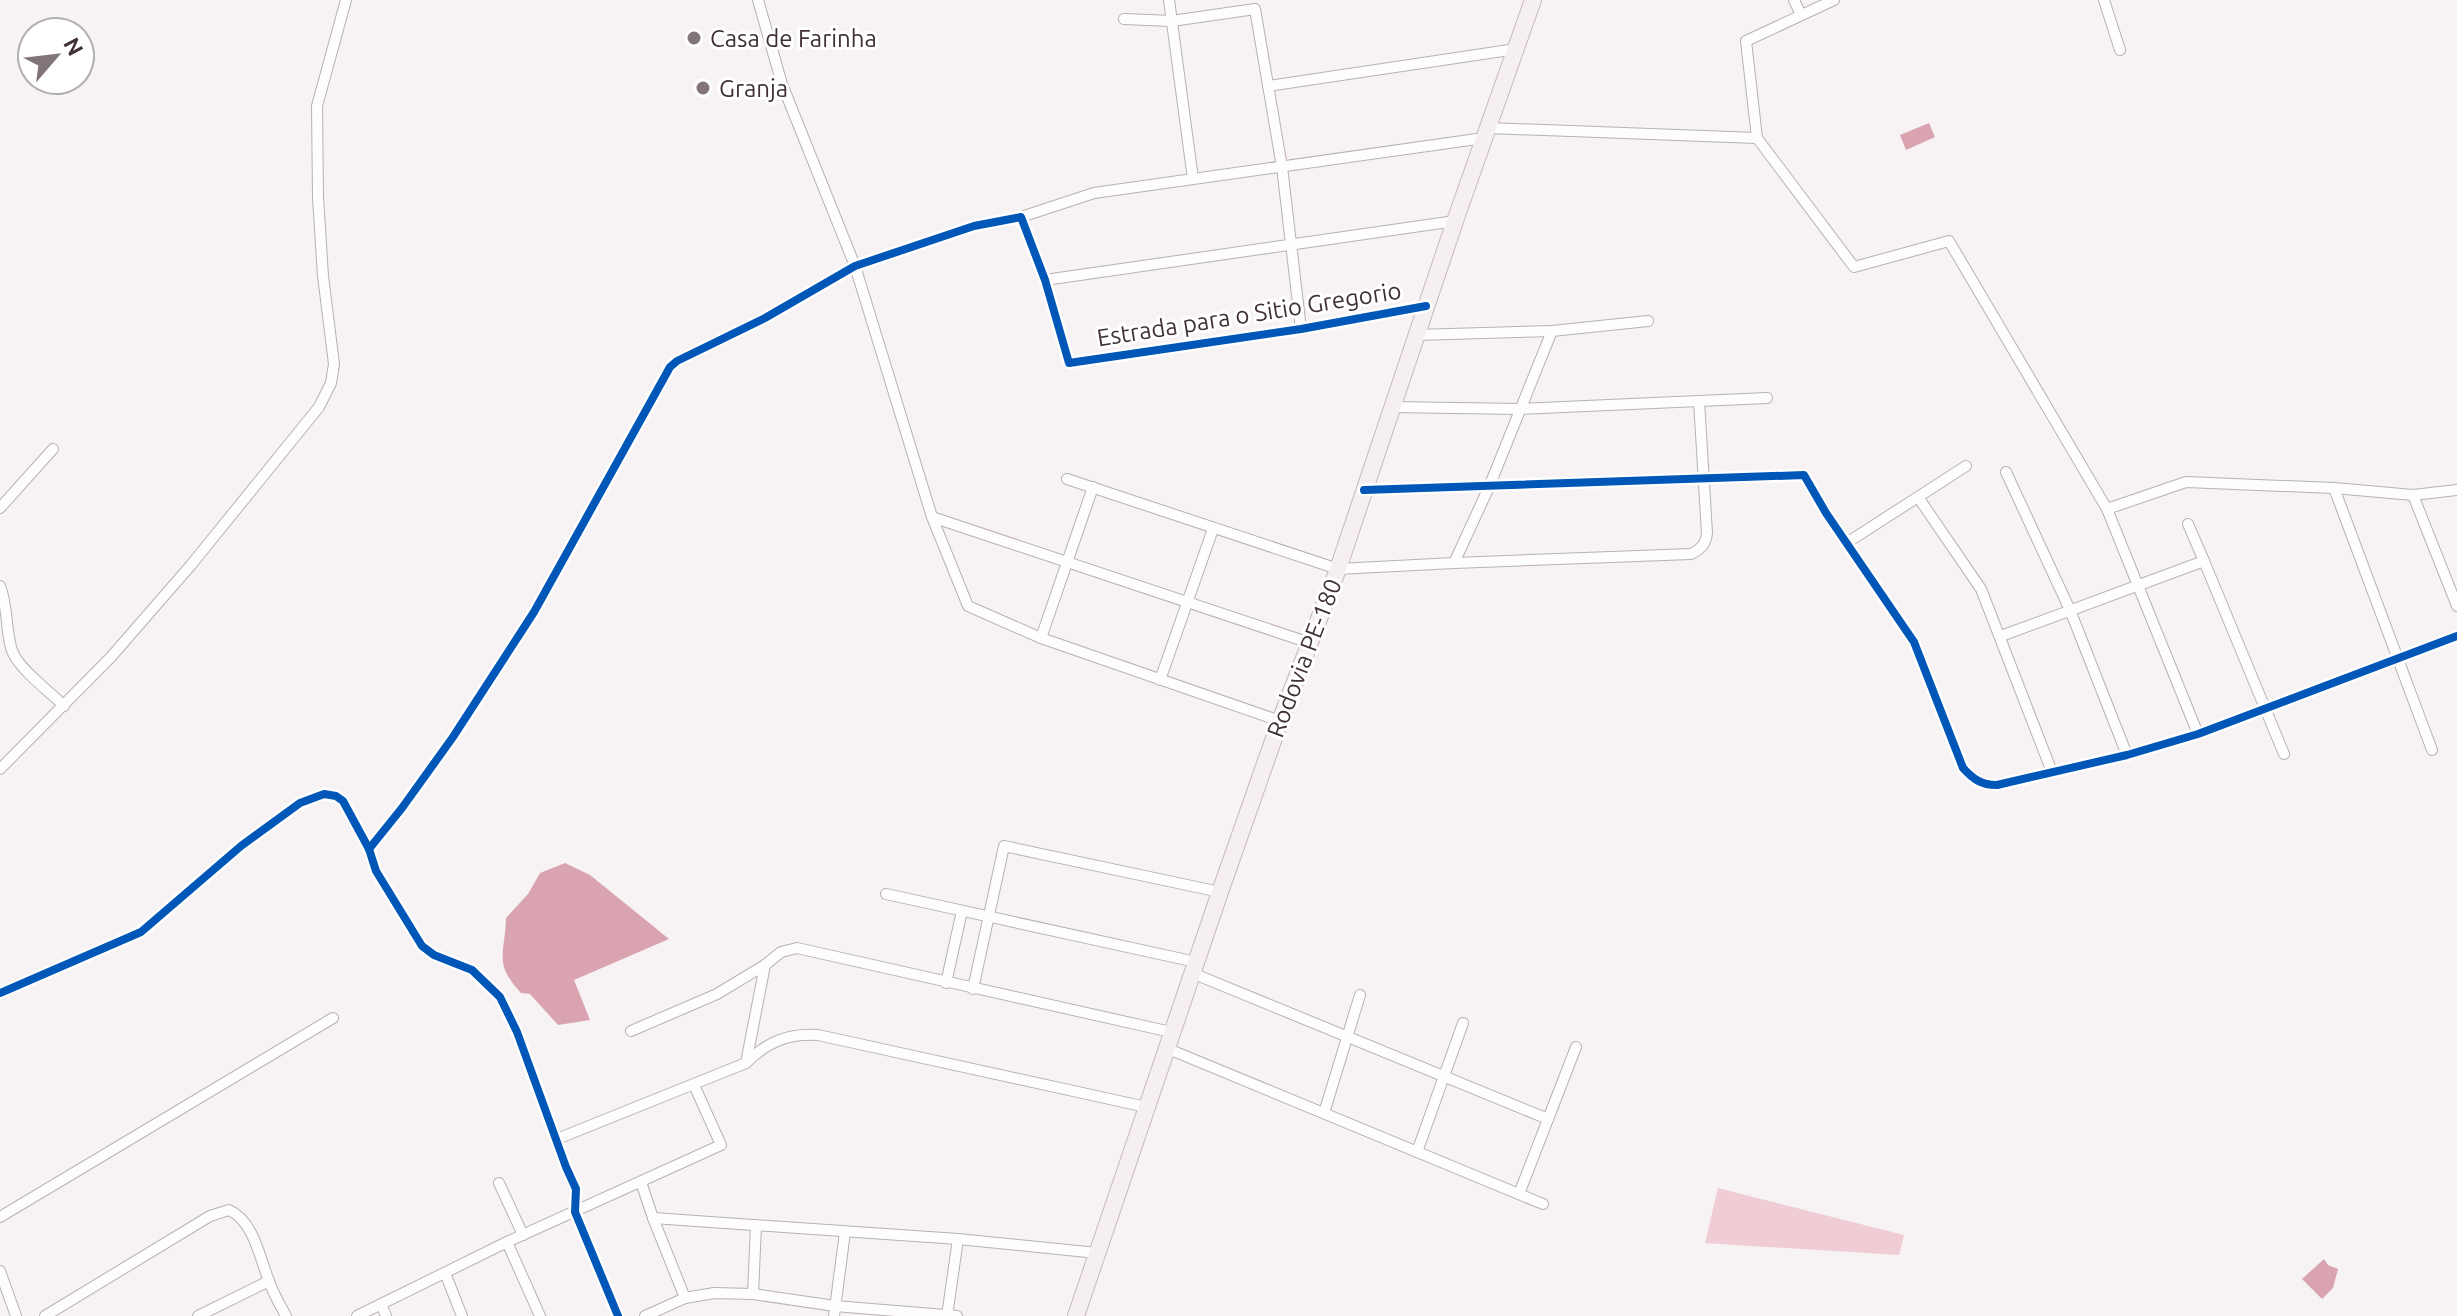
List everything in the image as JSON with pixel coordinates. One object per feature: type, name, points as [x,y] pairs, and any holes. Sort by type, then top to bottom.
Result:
[{"type":"main road","name":"Rodovia PE-180","points":[[1076,1316],[1220,892],[1338,569],[1533,0]]},
{"type":"street","points":[[0,769],[111,657],[191,565],[319,407],[331,383],[333,352],[323,276],[318,197],[317,106],[346,0]]},
{"type":"street","points":[[758,0],[782,84],[855,266],[932,517],[968,606],[1041,638],[1280,721]]},
{"type":"street","points":[[1169,0],[1193,179]]},
{"type":"street","points":[[1794,0],[1801,15]]},
{"type":"street","points":[[1834,0],[1746,41],[1757,138],[1854,267],[1949,241],[2107,509],[2198,734]]},
{"type":"street","points":[[2104,0],[2120,50]]},
{"type":"street","points":[[1124,19],[1172,21],[1255,9],[1282,167],[1301,329]]},
{"type":"street","points":[[1268,86],[1516,49]]},
{"type":"street","points":[[369,849],[453,737],[542,601],[670,367],[809,295],[855,266],[974,226],[1021,217],[1094,193],[1282,167],[1486,133],[1757,138]]},
{"type":"street","name":"Estrada para o Sitio Gregorio","points":[[1021,217],[1045,280],[1069,363],[1301,329],[1426,306]]},
{"type":"street","points":[[1045,280],[1455,221]]},
{"type":"street","points":[[1416,335],[1552,331],[1648,321]]},
{"type":"street","points":[[1454,563],[1489,487],[1552,331]]},
{"type":"street","points":[[1391,407],[1520,409],[1767,398]]},
{"type":"street","points":[[1067,479],[1338,569],[1691,554],[1706,541],[1699,401]]},
{"type":"street","points":[[0,508],[53,449]]},
{"type":"street","points":[[1848,542],[1966,466]]},
{"type":"street","points":[[2006,472],[2070,610],[2127,755]]},
{"type":"street","points":[[1364,490],[1804,475],[1914,642],[1960,762],[1967,773],[1981,783],[1992,785],[2127,755],[2198,734],[2457,636]]},
{"type":"street","points":[[2107,509],[2186,482],[2334,488],[2413,495],[2457,490]]},
{"type":"street","points":[[1041,638],[1093,487]]},
{"type":"street","points":[[2334,488],[2432,750]]},
{"type":"street","points":[[2413,495],[2457,606]]},
{"type":"street","points":[[1918,497],[1981,589],[2052,772]]},
{"type":"street","points":[[932,517],[1310,643]]},
{"type":"street","points":[[2188,524],[2284,754]]},
{"type":"street","points":[[1160,680],[1213,529]]},
{"type":"street","points":[[2001,636],[2204,561]]},
{"type":"street","points":[[0,586],[15,657],[64,706]]},
{"type":"street","points":[[0,993],[141,932],[241,846],[311,798],[329,795],[343,801],[369,849],[376,871],[422,946],[434,955],[472,970],[500,997],[517,1032],[576,1189],[575,1212],[618,1316]]},
{"type":"street","points":[[973,989],[1004,846],[1220,892]]},
{"type":"street","points":[[886,894],[1194,968],[1346,1037],[1548,1119]]},
{"type":"street","points":[[946,983],[962,911]]},
{"type":"street","points":[[631,1031],[717,994],[781,952],[804,949],[1169,1040],[1324,1113],[1543,1204]]},
{"type":"street","points":[[746,1063],[765,965]]},
{"type":"street","points":[[1324,1113],[1360,995]]},
{"type":"street","points":[[0,1217],[333,1018]]},
{"type":"street","points":[[1417,1152],[1463,1023]]},
{"type":"street","points":[[557,1139],[746,1063],[754,1054],[796,1033],[818,1035],[1146,1107]]},
{"type":"street","points":[[1519,1194],[1576,1047]]},
{"type":"street","points":[[357,1316],[507,1242],[721,1145],[694,1085]]},
{"type":"street","points":[[641,1182],[685,1298]]},
{"type":"street","points":[[499,1183],[523,1235]]},
{"type":"street","points":[[45,1316],[222,1210],[234,1211],[243,1221],[286,1316]]},
{"type":"street","points":[[653,1218],[958,1239],[1097,1253]]},
{"type":"street","points":[[753,1294],[756,1225]]},
{"type":"street","points":[[834,1311],[845,1232]]},
{"type":"street","points":[[947,1316],[958,1239]]},
{"type":"street","points":[[507,1242],[540,1316]]},
{"type":"street","points":[[0,1271],[16,1316]]},
{"type":"street","points":[[445,1273],[462,1316]]},
{"type":"street","points":[[198,1316],[269,1281]]},
{"type":"street","points":[[645,1316],[685,1298],[714,1293],[753,1294],[834,1311],[957,1316]]},
{"type":"street","points":[[381,1304],[386,1316]]},
{"type":"shaded area","points":[[1929,123],[1935,137],[1906,150],[1900,135]]},
{"type":"shaded area","points":[[565,863],[590,875],[669,939],[574,980],[590,1020],[558,1025],[530,994],[521,993],[512,982],[504,966],[503,950],[506,918],[528,894],[540,873]]},
{"type":"shaded area","points":[[1718,1188],[1904,1235],[1899,1255],[1705,1243]]},
{"type":"shaded area","points":[[2324,1259],[2328,1265],[2338,1269],[2333,1288],[2322,1299],[2302,1279]]},
{"type":"cycle path","points":[[369,849],[453,737],[534,612],[670,367],[765,318],[855,266],[974,226],[1021,217],[1045,280],[1069,363],[1301,329],[1426,306]]},
{"type":"cycle path","points":[[1364,490],[1804,475],[1826,513],[1914,642],[1963,768],[1978,781],[1991,785],[2127,755],[2198,734],[2457,636]]},
{"type":"cycle path","points":[[0,993],[141,932],[241,846],[300,803],[324,794],[336,796],[343,801],[369,849],[376,871],[422,946],[434,955],[472,970],[500,997],[517,1032],[576,1189],[575,1212],[618,1316]]},
{"type":"place","name":"Casa de Farinha","points":[[694,38]]},
{"type":"place","name":"Granja","points":[[703,88]]}]
